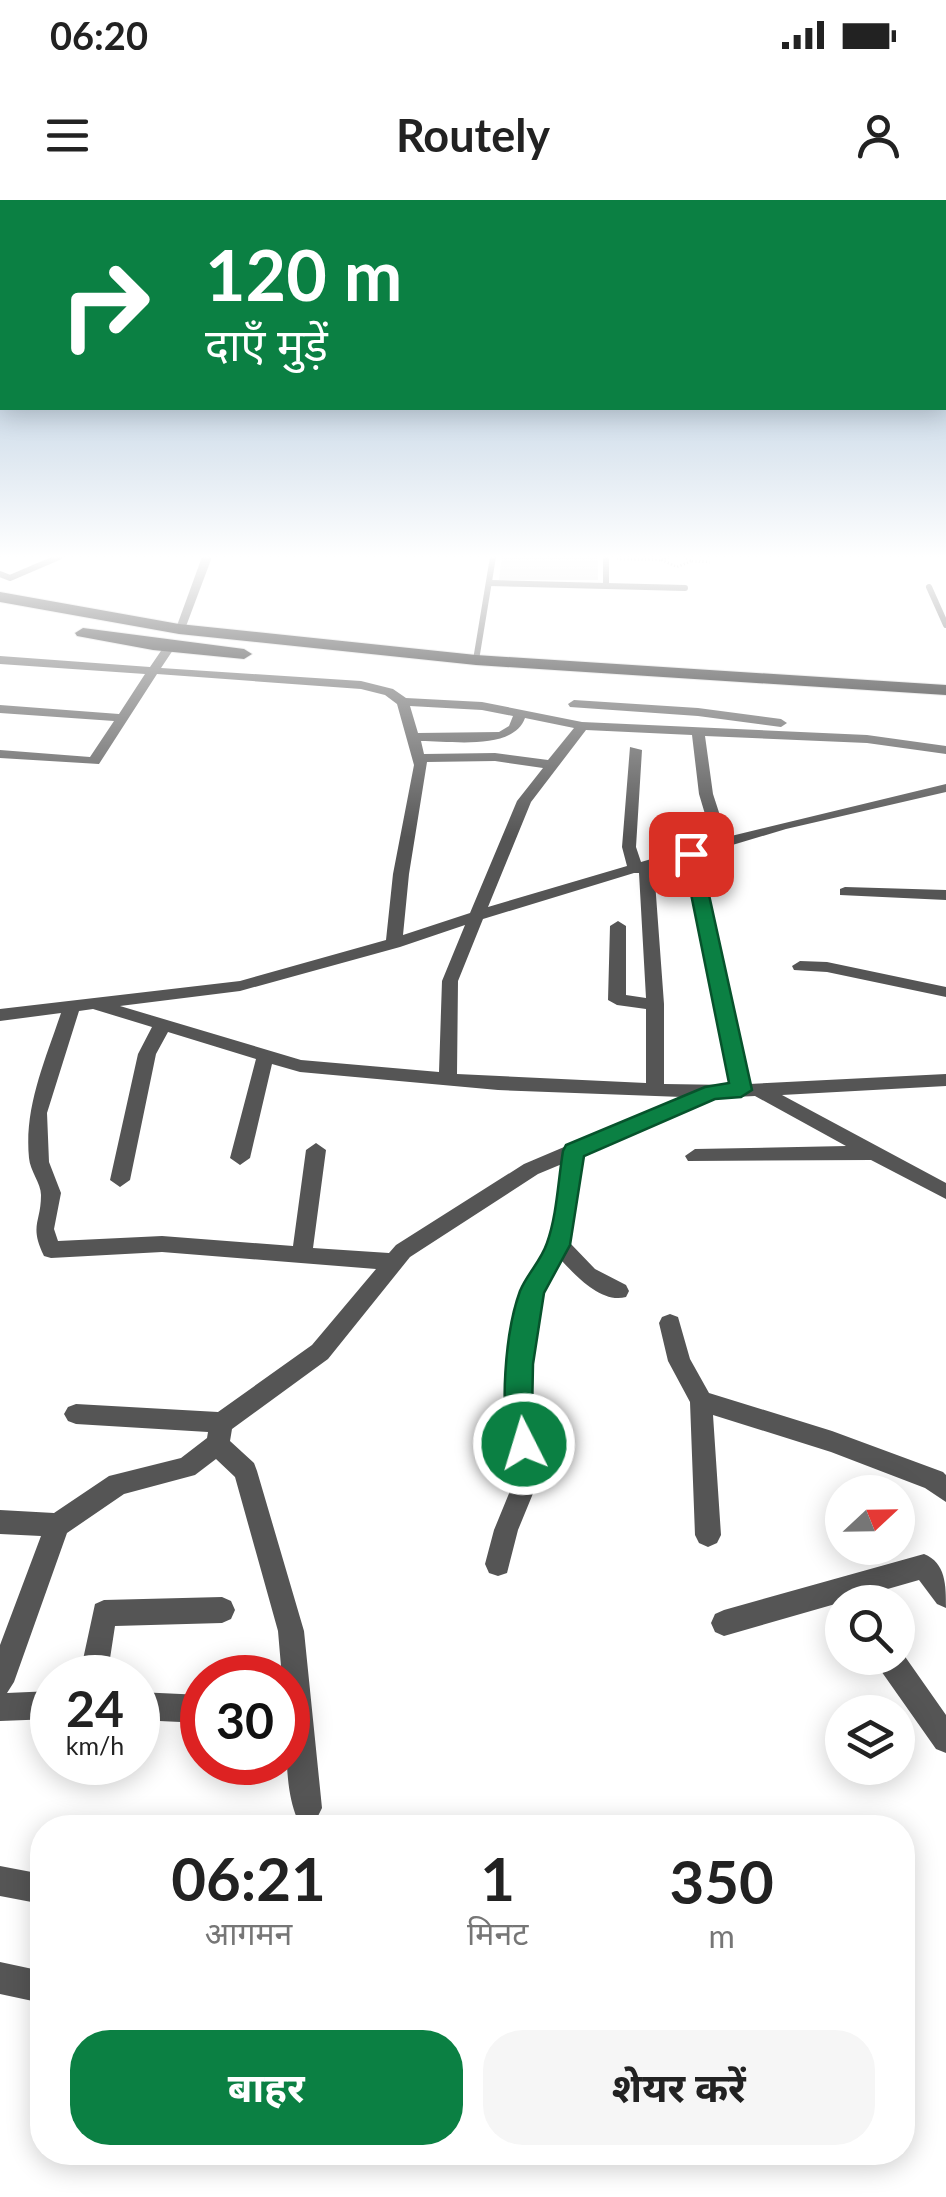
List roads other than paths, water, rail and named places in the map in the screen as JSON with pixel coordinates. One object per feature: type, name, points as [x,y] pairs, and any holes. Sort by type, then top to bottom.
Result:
[{"type":"highway","points":[[211,650],[404,665],[474,663]]},
{"type":"highway","points":[[324,650],[946,698]]},
{"type":"highway","points":[[363,650],[474,663]]},
{"type":"highway","points":[[803,687],[946,690]]},
{"type":"street","points":[[0,754],[94,761],[167,650]]},
{"type":"street","points":[[0,660],[319,676],[388,692],[403,702],[438,701],[521,712],[582,726],[866,738],[946,750]]},
{"type":"street","points":[[394,944],[420,758],[403,702]]},
{"type":"street","points":[[574,704],[698,712],[784,724],[798,736]]},
{"type":"street","points":[[0,709],[124,718]]},
{"type":"street","points":[[415,737],[502,736],[515,728],[521,712]]},
{"type":"street","points":[[448,1079],[450,980],[524,800],[582,726]]},
{"type":"street","points":[[698,732],[706,794],[722,846]]},
{"type":"street","points":[[635,750],[629,847],[641,868],[655,1004],[655,1090]]},
{"type":"street","points":[[420,758],[494,757],[552,765]]},
{"type":"street","points":[[0,1016],[240,986],[394,944],[782,826],[946,788]]},
{"type":"street","points":[[691,854],[749,1090]]},
{"type":"street","points":[[845,892],[946,895]]},
{"type":"street","points":[[618,926],[617,1000],[655,1004]]},
{"type":"street","points":[[800,966],[946,992]]},
{"type":"street","points":[[80,1004],[300,1066],[448,1079],[712,1092],[946,1080]]},
{"type":"street","points":[[80,1004],[38,1114],[39,1162],[51,1193],[44,1229],[50,1250],[162,1244],[394,1262]]},
{"type":"street","points":[[120,1180],[146,1054],[162,1026]]},
{"type":"street","points":[[240,1158],[265,1057]]},
{"type":"street","points":[[749,1090],[878,1153],[946,1192]]},
{"type":"street","points":[[0,1682],[57,1525],[118,1484],[187,1467],[220,1433],[320,1352],[403,1251],[531,1168],[712,1092]]},
{"type":"street","points":[[302,1255],[316,1150]]},
{"type":"street","points":[[498,1564],[506,1530],[529,1474],[518,1415],[520,1364],[532,1292],[558,1245],[574,1151]]},
{"type":"street","points":[[695,1156],[878,1153]]},
{"type":"street","points":[[558,1245],[588,1275],[618,1291]]},
{"type":"street","points":[[670,1323],[678,1361],[701,1402],[708,1535]]},
{"type":"street","points":[[701,1402],[832,1442],[934,1480],[946,1490]]},
{"type":"street","points":[[76,1414],[220,1433],[245,1471],[291,1630],[307,1808]]},
{"type":"street","points":[[0,1522],[57,1525]]},
{"type":"street","points":[[875,1585],[924,1566],[946,1595]]},
{"type":"street","points":[[724,1623],[825,1601]]},
{"type":"street","points":[[96,1655],[104,1612],[222,1610]]},
{"type":"street","points":[[901,1675],[946,1739]]},
{"type":"street","points":[[0,1707],[30,1706]]},
{"type":"street","points":[[0,1881],[30,1886]]},
{"type":"street","points":[[0,1978],[30,1985]]},
{"type":"lane","points":[[474,663],[477,650]]}]
